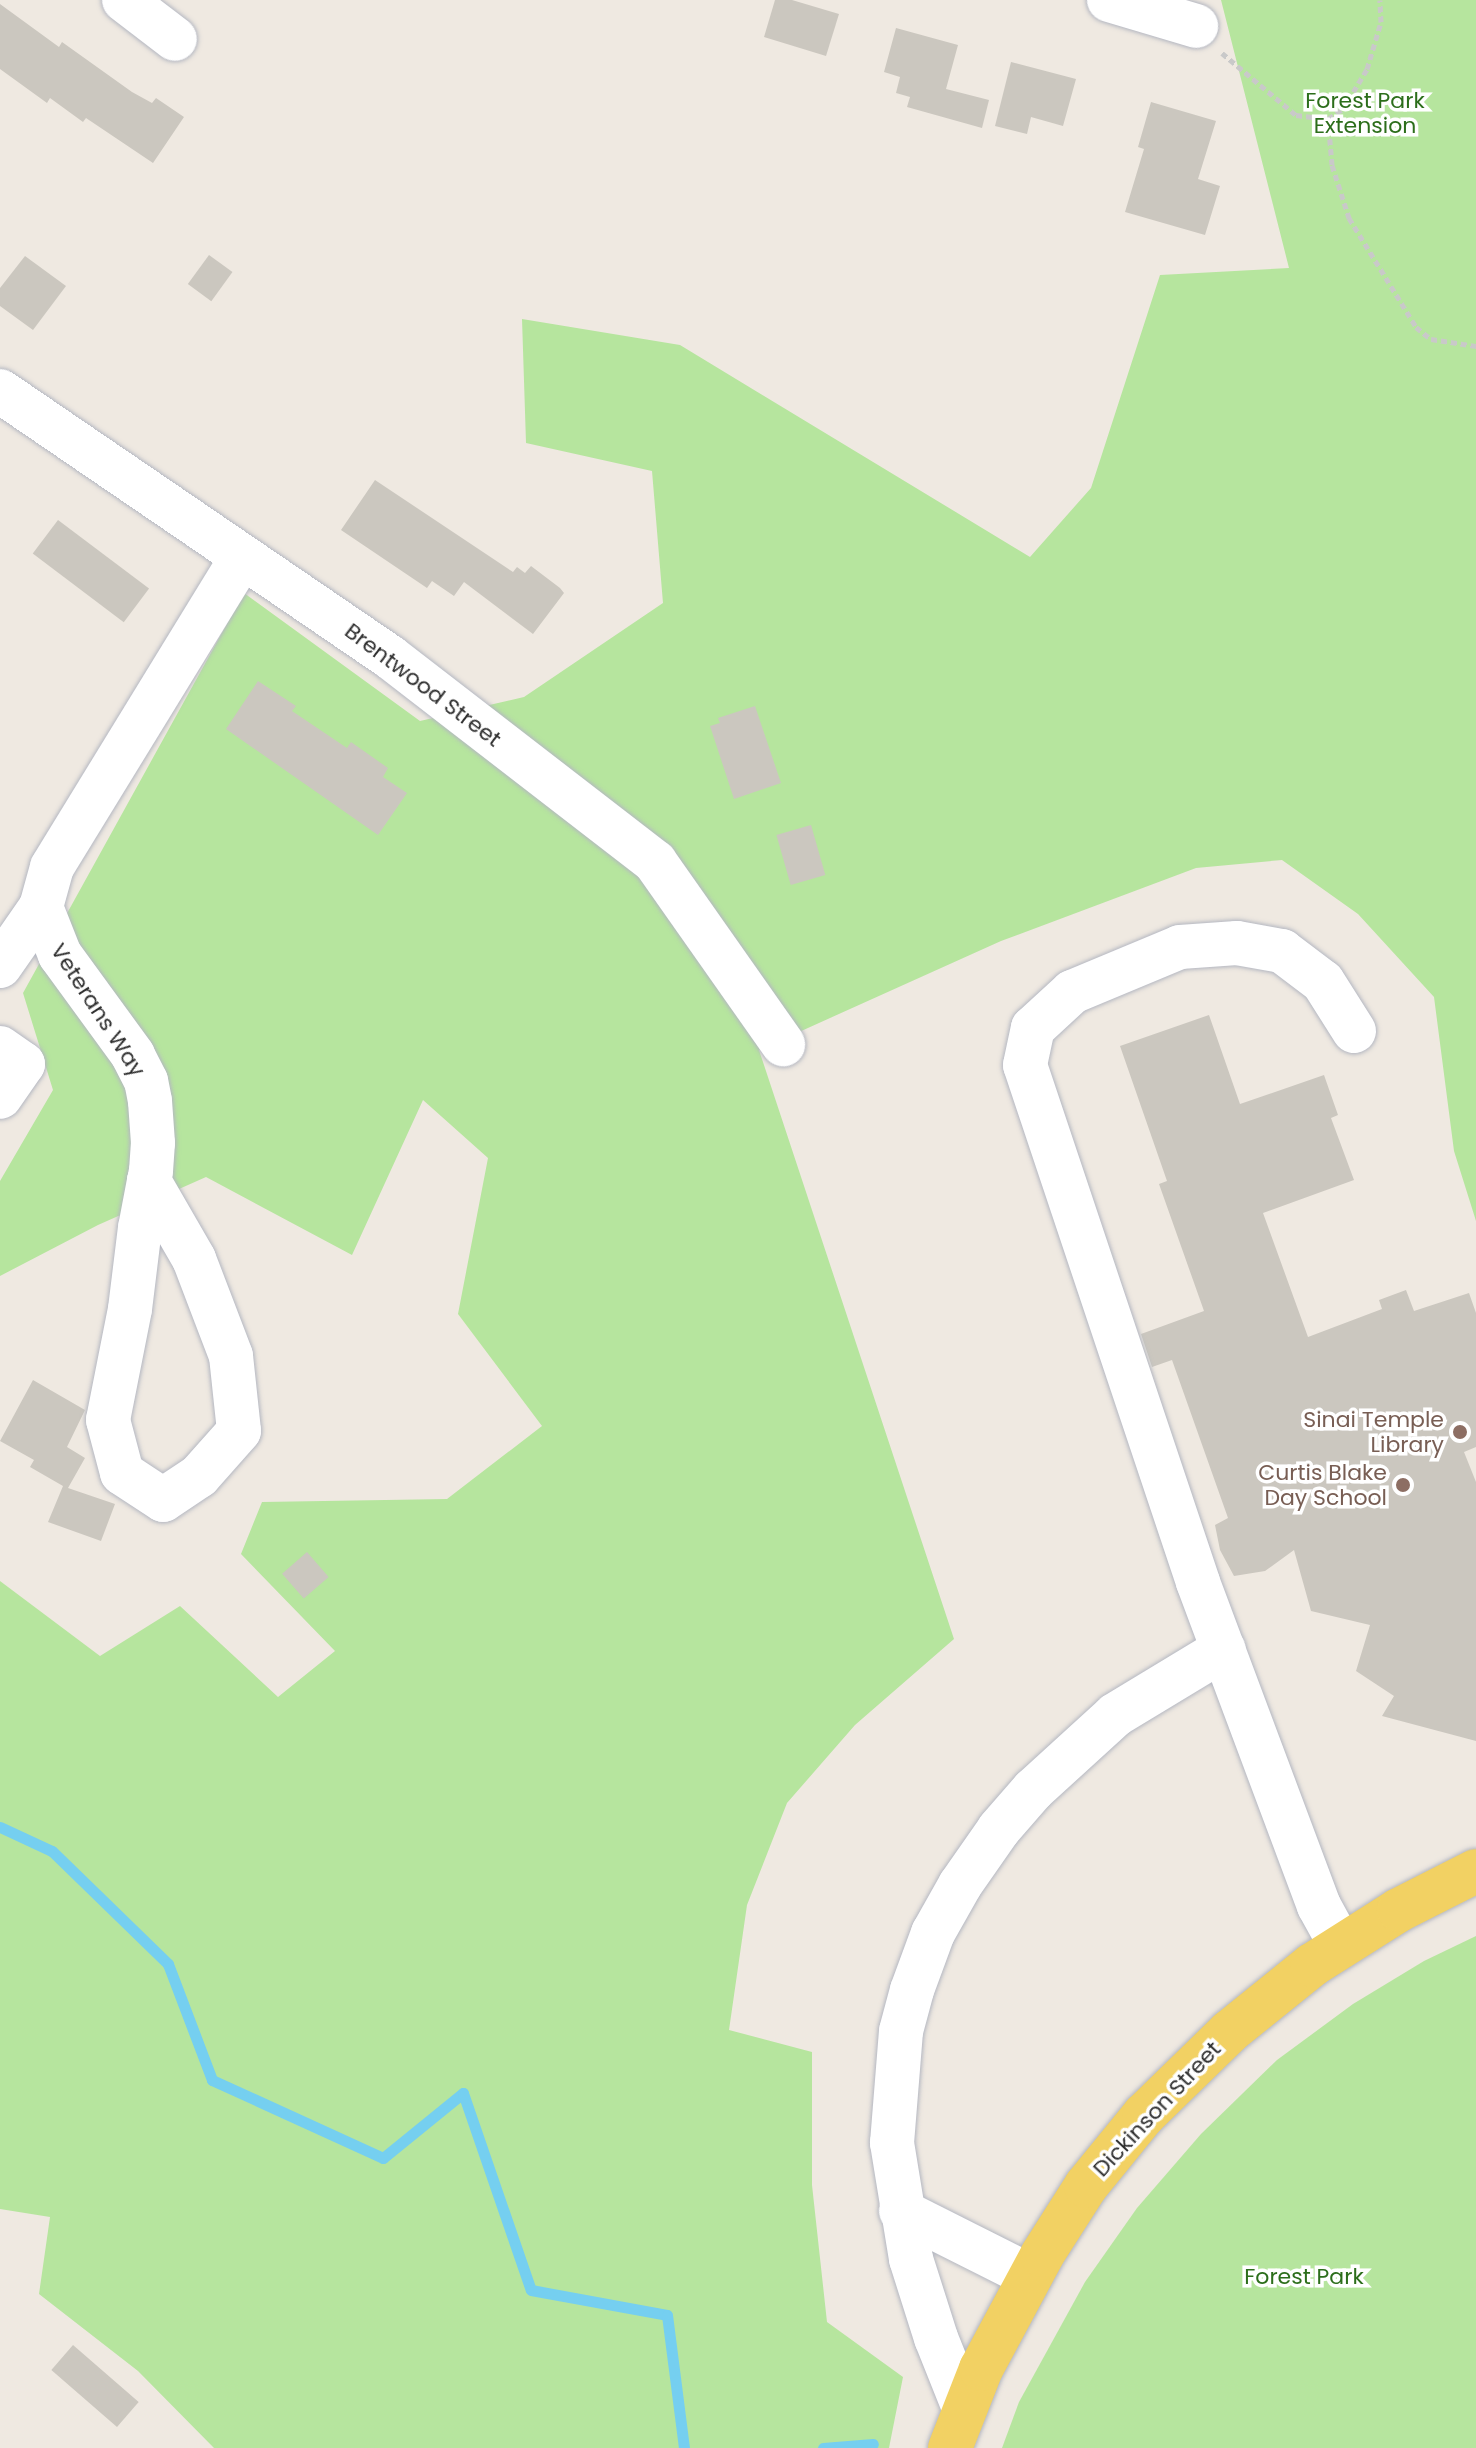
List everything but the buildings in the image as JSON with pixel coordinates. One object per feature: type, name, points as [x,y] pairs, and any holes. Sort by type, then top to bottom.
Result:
[{"type":"main road","name":"Dickinson Street","points":[[957,2428],[1030,2276],[1086,2186],[1144,2115],[1238,2024],[1341,1946],[1399,1910],[1476,1871]]},
{"type":"street","points":[[124,0],[175,39]]},
{"type":"street","points":[[1109,0],[1196,26]]},
{"type":"street","name":"Brentwood Street","points":[[0,391],[390,657],[655,862],[783,1044]]},
{"type":"street","points":[[0,966],[41,907],[52,867],[242,557]]},
{"type":"street","name":"Veterans Way","points":[[41,907],[60,955],[133,1055],[146,1081],[153,1143],[149,1181],[108,1420],[122,1473],[163,1500],[199,1476],[239,1431],[231,1356],[194,1259],[149,1181]]},
{"type":"street","points":[[1341,1946],[1319,1906],[1224,1649],[1118,1346],[1025,1065],[1033,1028],[1072,992],[1180,947],[1237,943],[1282,951],[1323,982],[1354,1031]]},
{"type":"street","points":[[0,1048],[23,1064],[0,1097]]},
{"type":"street","points":[[957,2428],[936,2338],[911,2259],[892,2143],[901,2031],[933,1933],[953,1897],[999,1829],[1082,1741],[1115,1715],[1224,1649]]},
{"type":"street","points":[[901,2211],[1030,2276]]},
{"type":"path","points":[[1196,26],[1227,58],[1296,115],[1328,119],[1343,109],[1367,69],[1381,22],[1380,0]]},
{"type":"path","points":[[1328,119],[1332,165],[1349,218],[1416,327],[1431,339],[1476,346]]},
{"type":"green space","name":"Forest Park Extension","points":[[1221,0],[1476,0],[1476,1221],[1454,1151],[1434,997],[1358,914],[1282,860],[1196,868],[1001,941],[759,1050],[954,1639],[855,1725],[787,1803],[747,1905],[729,2030],[812,2052],[812,2185],[827,2322],[903,2377],[889,2448],[214,2448],[138,2371],[39,2294],[50,2217],[0,2209],[0,1581],[100,1656],[180,1606],[278,1697],[335,1651],[241,1554],[262,1502],[447,1499],[542,1426],[458,1314],[488,1158],[423,1100],[352,1255],[206,1177],[98,1225],[0,1276],[0,1181],[53,1090],[23,993],[244,593],[420,721],[524,697],[663,603],[652,471],[526,443],[522,319],[680,345],[1030,557],[1091,488],[1160,275],[1289,268]]},
{"type":"green space","name":"Forest Park","points":[[1476,1936],[1476,2448],[1002,2448],[1019,2402],[1085,2282],[1137,2208],[1201,2134],[1277,2060],[1353,2004],[1424,1961]]},
{"type":"waterway","points":[[0,1827],[52,1851],[168,1964],[212,2080],[383,2158],[463,2093],[531,2290],[667,2315],[684,2448]]},
{"type":"waterway","points":[[823,2448],[873,2444]]},
{"type":"place","name":"Sinai Temple Library","points":[[1460,1432]]},
{"type":"place","name":"Curtis Blake Day School","points":[[1403,1485]]}]
